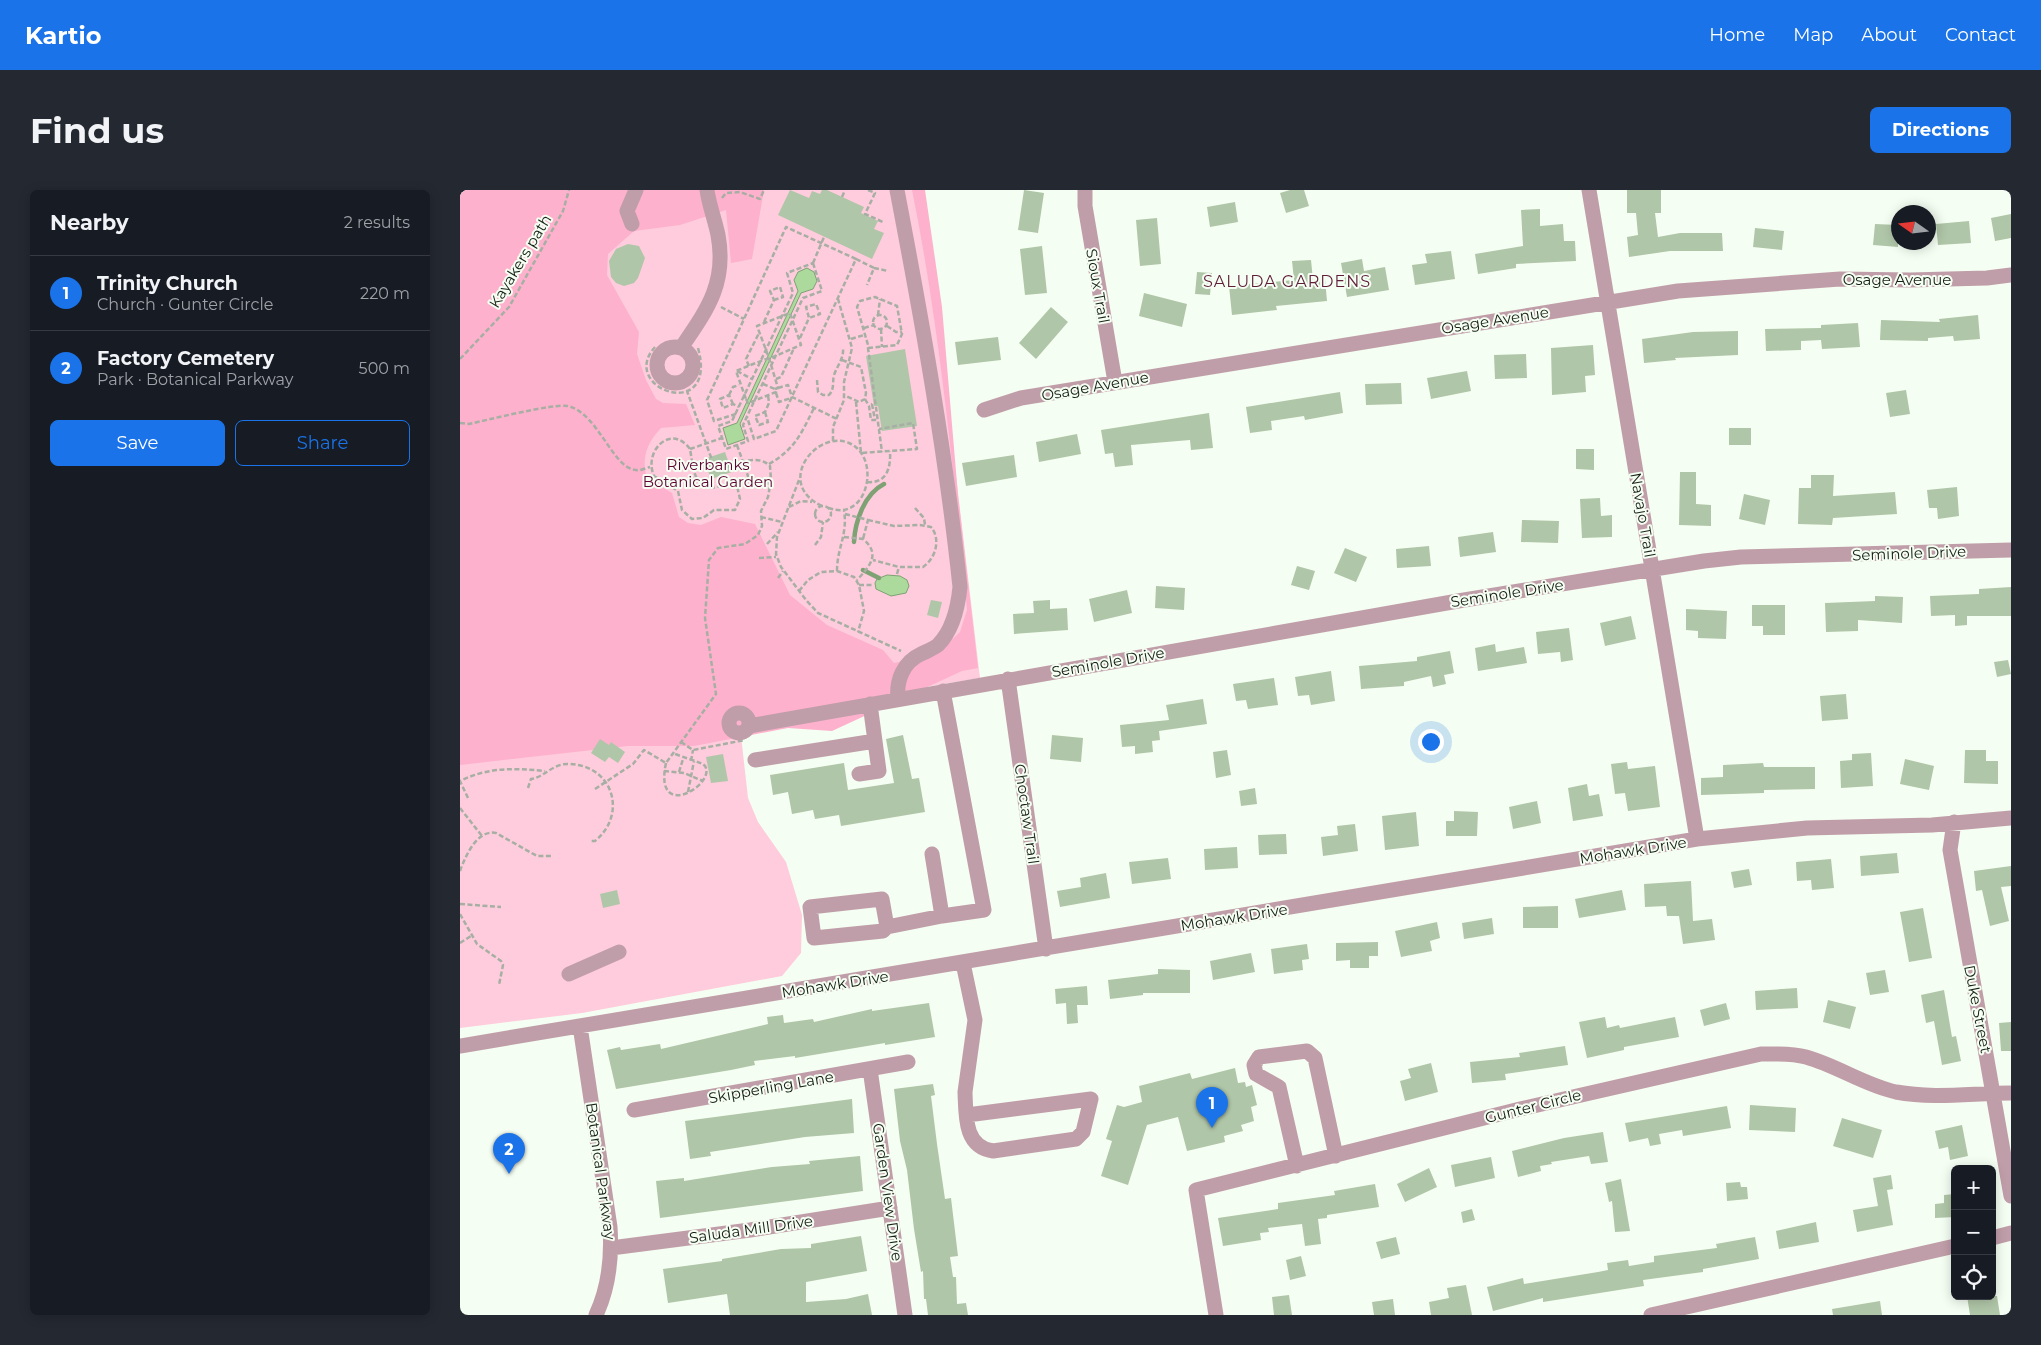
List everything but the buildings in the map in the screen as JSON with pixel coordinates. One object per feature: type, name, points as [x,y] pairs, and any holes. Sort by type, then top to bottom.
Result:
[{"type":"street","points":[[632,224],[627,211],[636,190]]},
{"type":"street","points":[[681,348],[712,301],[719,281],[720,246],[707,190]]},
{"type":"street","points":[[898,190],[940,440],[960,587],[955,615],[944,636],[937,645],[914,657],[905,667],[897,683],[898,699]]},
{"type":"street","name":"Sioux Trail","points":[[1084,190],[1085,206],[1115,382]]},
{"type":"street","name":"Navajo Trail","points":[[1589,190],[1698,839]]},
{"type":"street","name":"Osage Avenue","points":[[984,410],[1020,398],[1678,291],[1840,279],[1988,278],[2011,274]]},
{"type":"street","name":"Seminole Drive","points":[[750,732],[870,704],[1008,679],[1458,600],[1741,557],[2011,550]]},
{"type":"street","name":"Choctaw Trail","points":[[1008,679],[1046,948]]},
{"type":"street","points":[[885,929],[882,899],[810,907],[814,938],[885,929],[942,916],[984,910],[943,691]]},
{"type":"street","points":[[859,774],[879,771],[870,704]]},
{"type":"street","points":[[755,760],[875,741]]},
{"type":"street","name":"Mohawk Drive","points":[[460,1046],[1698,839],[1807,828],[1932,825],[2011,818]]},
{"type":"street","name":"Duke Street","points":[[1954,822],[1950,850],[2011,1196]]},
{"type":"street","points":[[932,854],[942,916]]},
{"type":"street","points":[[569,974],[619,952]]},
{"type":"street","points":[[963,962],[975,1020],[965,1082],[967,1115],[974,1143],[987,1150],[1072,1141],[1083,1132],[1091,1099],[967,1115]]},
{"type":"street","name":"Botanical Parkway","points":[[580,1026],[610,1226],[611,1248],[608,1278],[596,1315]]},
{"type":"street","points":[[1297,1166],[1279,1087],[1256,1074],[1254,1065],[1259,1057],[1307,1051],[1315,1058],[1336,1156]]},
{"type":"street","name":"Gunter Circle","points":[[1216,1315],[1196,1190],[1297,1166],[1520,1108],[1761,1054],[1786,1053],[1806,1057],[1872,1085],[1897,1092],[1947,1096],[1994,1092],[2011,1093]]},
{"type":"street","name":"Skipperling Lane","points":[[634,1110],[908,1062]]},
{"type":"street","name":"Garden View Drive","points":[[870,1069],[905,1315]]},
{"type":"street","name":"Saluda Mill Drive","points":[[611,1248],[750,1230],[890,1208]]},
{"type":"street","points":[[1996,1237],[2011,1234]]},
{"type":"street","points":[[1651,1315],[1951,1247]]},
{"type":"path","name":"Kayakers path","points":[[460,359],[509,307],[563,211],[569,190]]},
{"type":"path","points":[[842,197],[845,190]]},
{"type":"path","points":[[868,190],[875,193],[865,214],[883,222]]},
{"type":"path","points":[[736,414],[714,421],[708,400],[786,227],[874,268],[888,271]]},
{"type":"path","points":[[813,264],[787,273],[793,293],[784,315],[732,421],[718,426],[726,449],[748,441],[743,425],[792,319],[803,298],[822,291],[813,264],[824,237]]},
{"type":"path","points":[[747,417],[754,439],[776,431],[856,259]]},
{"type":"path","points":[[867,285],[874,268]]},
{"type":"path","points":[[774,300],[770,291],[780,287],[783,297]]},
{"type":"path","points":[[763,323],[774,300],[783,297],[790,300]]},
{"type":"path","points":[[868,348],[882,347],[900,342],[902,332],[897,306],[880,299],[870,298],[858,303],[868,348],[882,452]]},
{"type":"path","points":[[833,441],[833,427],[844,395],[844,382],[850,362],[851,339],[838,299]]},
{"type":"path","points":[[874,325],[874,319],[878,315],[880,299]]},
{"type":"path","points":[[800,305],[806,307],[816,304],[820,314],[809,318]]},
{"type":"path","points":[[717,305],[744,319]]},
{"type":"path","points":[[799,340],[809,318],[806,307]]},
{"type":"path","points":[[736,371],[762,361],[768,358],[801,345],[790,313],[757,326],[766,352],[768,358],[770,364],[776,379],[779,402],[792,397]]},
{"type":"path","points":[[878,315],[886,317],[887,326],[896,332],[902,332]]},
{"type":"path","points":[[864,328],[874,325],[881,329]]},
{"type":"path","points":[[881,329],[887,326]]},
{"type":"path","points":[[881,329],[882,347]]},
{"type":"path","points":[[749,366],[746,360],[759,332]]},
{"type":"path","points":[[851,339],[864,336]]},
{"type":"path","points":[[655,346],[647,366],[654,382],[670,393],[687,392],[696,384],[702,370],[698,346]]},
{"type":"path","points":[[817,380],[818,392],[823,395],[829,395],[833,390],[834,374],[842,360],[842,347]]},
{"type":"path","points":[[776,379],[781,377],[794,348]]},
{"type":"path","points":[[842,360],[861,367],[865,382],[865,400],[870,406],[871,420],[875,420],[872,404],[876,403]]},
{"type":"path","points":[[736,371],[752,379]]},
{"type":"path","points":[[736,371],[748,403],[788,384],[792,397],[837,419]]},
{"type":"path","points":[[865,382],[872,381]]},
{"type":"path","points":[[763,384],[776,390]]},
{"type":"path","points":[[732,404],[730,395],[733,388],[739,385]]},
{"type":"path","points":[[687,392],[716,471],[753,460],[769,464],[783,456],[794,445],[814,408]]},
{"type":"path","points":[[730,395],[720,399],[723,408],[732,404],[739,407]]},
{"type":"path","points":[[749,412],[755,416],[759,425],[768,422],[765,412],[769,403],[768,395]]},
{"type":"path","points":[[844,395],[856,402],[865,400]]},
{"type":"path","points":[[844,512],[860,499],[867,482],[866,467],[861,454],[856,402]]},
{"type":"path","points":[[460,423],[469,424],[566,406],[586,414],[600,436],[628,467],[636,471],[650,467]]},
{"type":"path","points":[[755,416],[765,412]]},
{"type":"path","points":[[861,454],[917,449],[912,423],[879,429]]},
{"type":"path","points":[[690,449],[722,438]]},
{"type":"path","points":[[737,486],[740,499],[735,510],[714,510],[703,518],[692,519],[682,510],[678,491],[673,486],[658,479],[650,467],[655,447],[666,439],[679,440],[690,449],[694,475],[701,484],[709,487],[726,484],[737,486],[749,479],[771,484]]},
{"type":"path","points":[[767,544],[782,522],[800,480],[806,459],[813,451],[833,441],[851,443],[861,454]]},
{"type":"path","points":[[737,445],[749,479]]},
{"type":"path","points":[[867,482],[876,482],[886,475],[890,462],[890,451]]},
{"type":"path","points":[[673,753],[683,759],[702,763],[706,768],[707,774],[703,781],[680,796],[669,792],[664,784],[666,763],[673,753],[716,694],[705,618],[710,560],[718,548],[741,545],[756,537],[761,529],[762,508],[771,484],[772,472],[769,464]]},
{"type":"path","points":[[800,480],[803,491],[814,502],[822,506],[863,519],[894,526],[925,525],[931,527],[935,533],[936,542],[933,557],[920,568],[899,567],[873,560]]},
{"type":"path","points":[[788,508],[801,501],[814,502]]},
{"type":"path","points":[[822,506],[815,510],[815,515],[818,520],[823,522]]},
{"type":"path","points":[[823,522],[830,518],[829,508]]},
{"type":"path","points":[[915,508],[924,518],[925,525]]},
{"type":"path","points":[[837,571],[837,552],[844,537],[844,512]]},
{"type":"path","points":[[761,518],[782,522]]},
{"type":"path","points":[[863,539],[868,520]]},
{"type":"path","points":[[815,545],[821,538],[823,522]]},
{"type":"path","points":[[778,530],[776,557],[783,571],[818,613],[914,657]]},
{"type":"path","points":[[844,537],[859,537],[872,550],[873,560],[857,580]]},
{"type":"path","points":[[759,558],[776,557]]},
{"type":"path","points":[[897,574],[899,567]]},
{"type":"path","points":[[778,578],[783,571]]},
{"type":"path","points":[[799,591],[816,574],[837,571],[850,574],[857,580],[859,585],[864,613],[858,632]]},
{"type":"path","points":[[859,585],[872,585]]},
{"type":"path","points":[[693,750],[750,732]]},
{"type":"path","points":[[681,742],[693,750]]},
{"type":"path","points":[[595,788],[633,764],[644,750],[666,763]]},
{"type":"path","points":[[688,792],[693,750]]},
{"type":"path","points":[[679,772],[683,759]]},
{"type":"path","points":[[528,788],[530,779],[557,765],[577,764],[594,770],[606,782],[613,802],[611,818],[604,831],[594,841],[591,840]]},
{"type":"path","points":[[468,798],[460,781],[473,775],[507,768],[545,771]]},
{"type":"path","points":[[664,771],[679,772],[703,781]]},
{"type":"path","points":[[460,808],[482,836]]},
{"type":"path","points":[[460,871],[461,865],[482,836],[489,832],[496,833],[537,856],[553,856]]},
{"type":"path","points":[[460,904],[501,907]]},
{"type":"path","points":[[460,914],[477,944],[501,961],[503,965],[499,985]]},
{"type":"path","points":[[460,943],[471,936]]},
{"type":"green space","name":"Riverbanks Botanical Garden","points":[[460,190],[922,190],[980,678],[739,718],[748,798],[758,822],[786,862],[802,915],[801,953],[782,976],[582,1013],[460,1028]]},
{"type":"shaded area","points":[[460,190],[764,190],[752,259],[731,263],[726,210],[680,225],[634,231],[608,254],[607,275],[639,332],[637,354],[646,380],[656,399],[663,403],[686,404],[695,425],[661,428],[652,439],[646,451],[645,471],[647,478],[672,493],[679,517],[688,523],[701,525],[721,517],[755,524],[790,595],[827,625],[883,650],[894,663],[936,655],[960,632],[967,610],[938,346],[912,190],[925,190],[942,307],[958,495],[978,668],[962,671],[832,731],[788,728],[694,746],[628,746],[460,765]]},
{"type":"shaded area","points":[[807,268],[814,272],[817,281],[813,289],[801,293],[740,424],[745,439],[728,445],[723,428],[737,423],[798,291],[794,280],[798,272]]},
{"type":"shaded area","points":[[887,575],[900,576],[907,580],[909,586],[906,593],[891,596],[876,589],[875,583],[877,579]]},
{"type":"waterway","points":[[854,542],[856,526],[866,501],[871,494],[884,484]]},
{"type":"waterway","points":[[863,570],[879,578]]},
{"type":"place","name":"Trinity Church","points":[[1212,1128]]},
{"type":"place","name":"Factory Cemetery","points":[[509,1174]]},
{"type":"district","name":"SALUDA GARDENS","points":[[1287,281]]}]
